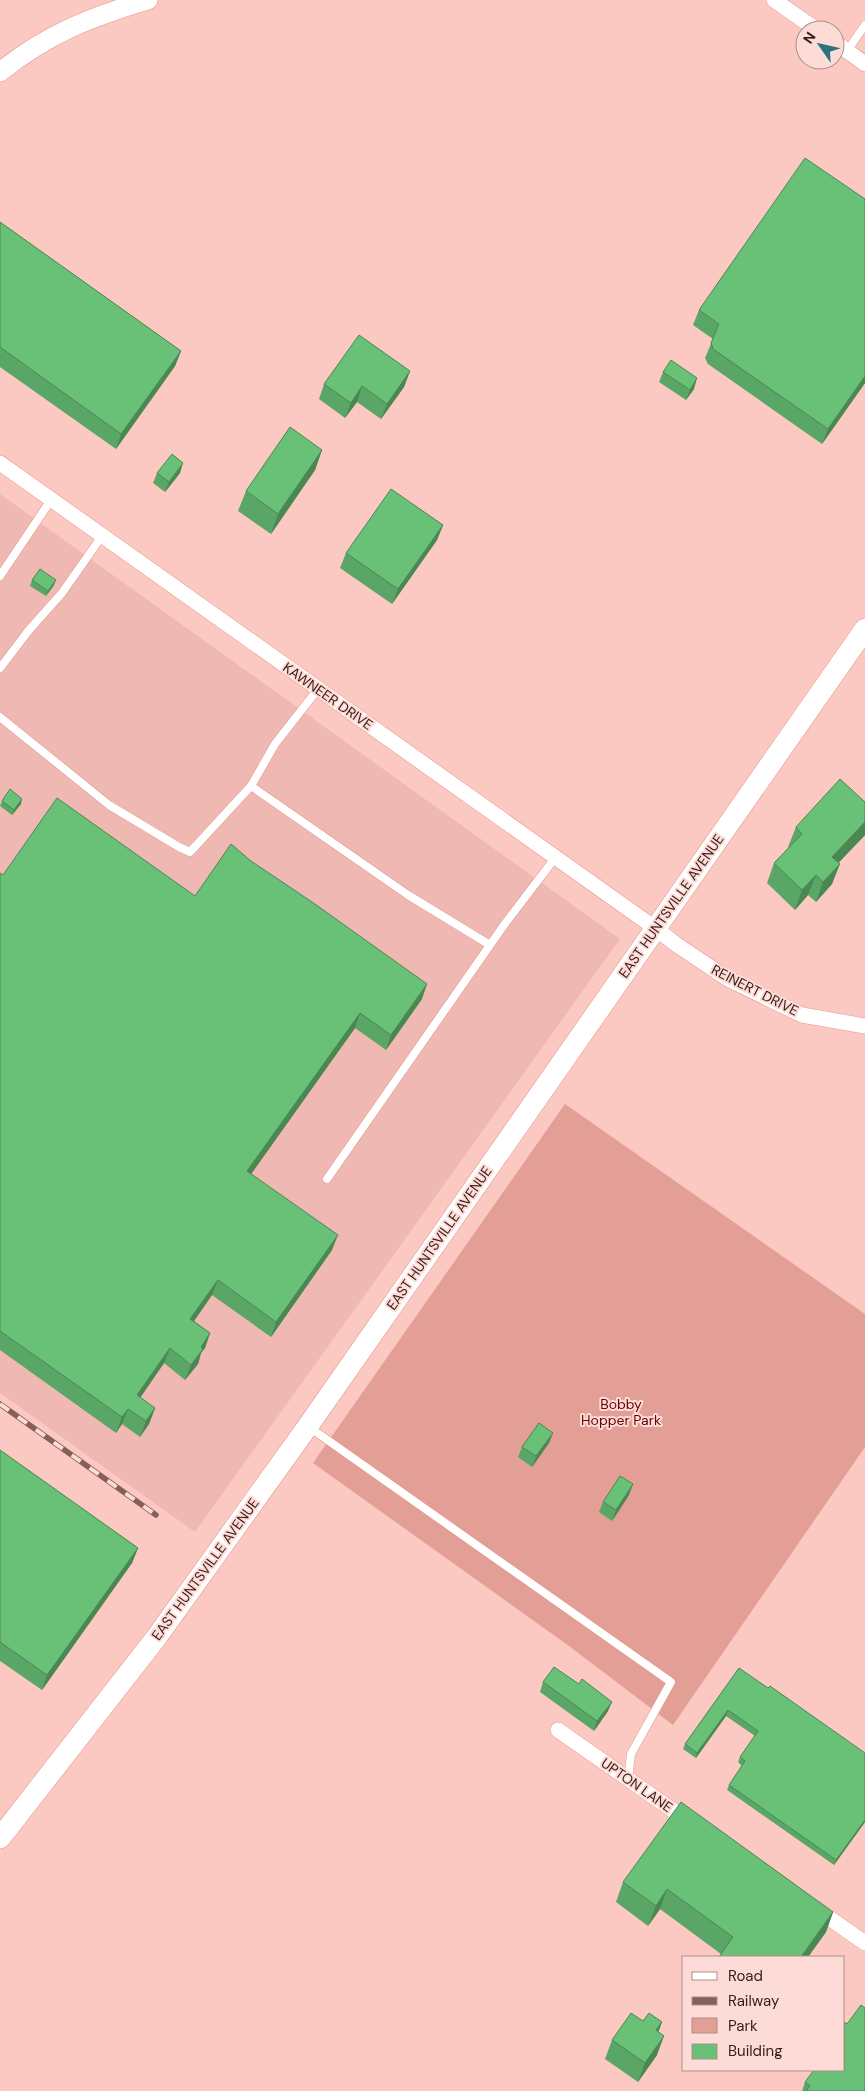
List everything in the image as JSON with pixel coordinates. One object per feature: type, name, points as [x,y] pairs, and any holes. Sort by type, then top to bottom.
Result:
[{"type":"main road","name":"EAST HUNTSVILLE AVENUE","points":[[0,1838],[156,1638],[308,1426],[865,629]]},
{"type":"street","points":[[0,72],[45,40],[103,14],[148,0]]},
{"type":"street","points":[[774,0],[803,20]]},
{"type":"street","points":[[845,50],[865,64]]},
{"type":"street","name":"KAWNEER DRIVE","points":[[0,464],[655,928]]},
{"type":"street","name":"REINERT DRIVE","points":[[655,928],[677,946],[728,979],[802,1015],[865,1026]]},
{"type":"street","name":"UPTON LANE","points":[[558,1730],[702,1830]]},
{"type":"street","points":[[800,1898],[865,1943]]},
{"type":"lane","points":[[845,43],[865,25]]},
{"type":"lane","points":[[0,576],[51,500]]},
{"type":"lane","points":[[0,668],[29,630],[62,593],[102,536]]},
{"type":"lane","points":[[0,717],[110,805],[190,852],[251,786],[275,744],[318,689]]},
{"type":"lane","points":[[251,786],[408,895],[490,945]]},
{"type":"lane","points":[[327,1179],[490,945],[555,858]]},
{"type":"lane","points":[[308,1426],[671,1682],[631,1754],[628,1779]]},
{"type":"shaded area","points":[[0,494],[620,939],[195,1532],[0,1393]]},
{"type":"green space","name":"Bobby Hopper Park","points":[[565,1104],[865,1314],[865,1447],[673,1725],[569,1646],[313,1463]]},
{"type":"building","points":[[805,158],[865,199],[865,376],[828,429],[713,349],[711,343],[719,324],[699,310]]},
{"type":"building","points":[[0,222],[181,351],[121,434],[0,347]]},
{"type":"building","points":[[359,335],[410,371],[387,404],[362,386],[351,403],[324,384]]},
{"type":"building","points":[[671,360],[697,378],[690,390],[663,372]]},
{"type":"building","points":[[290,427],[322,450],[278,514],[246,491]]},
{"type":"building","points":[[172,454],[183,463],[169,482],[157,473]]},
{"type":"building","points":[[391,489],[443,525],[398,589],[346,553]]},
{"type":"building","points":[[40,569],[56,580],[48,591],[32,580]]},
{"type":"building","points":[[840,779],[865,802],[865,822],[832,857],[840,864],[823,882],[816,875],[802,890],[774,863],[802,834],[796,827]]},
{"type":"building","points":[[10,789],[22,799],[14,810],[2,801]]},
{"type":"building","points":[[57,798],[195,896],[231,844],[251,861],[427,984],[391,1035],[360,1013],[247,1171],[338,1235],[276,1322],[218,1280],[190,1319],[210,1333],[201,1347],[203,1349],[191,1365],[170,1348],[137,1395],[155,1408],[146,1421],[128,1409],[122,1417],[0,1331],[0,873],[3,875]]},
{"type":"building","points":[[539,1423],[553,1433],[536,1456],[522,1447]]},
{"type":"building","points":[[0,1450],[138,1548],[47,1675],[0,1642]]},
{"type":"building","points":[[620,1476],[633,1484],[616,1510],[603,1502]]},
{"type":"building","points":[[554,1667],[579,1684],[582,1679],[612,1702],[597,1721],[543,1682]]},
{"type":"building","points":[[739,1668],[768,1688],[770,1686],[865,1753],[865,1820],[836,1860],[729,1785],[745,1761],[740,1757],[758,1731],[728,1710],[697,1753],[685,1744]]},
{"type":"building","points":[[681,1802],[833,1912],[802,1956],[720,1956],[733,1937],[667,1889],[656,1906],[623,1882]]},
{"type":"building","points":[[861,2005],[865,2008],[865,2091],[806,2091],[810,2086],[805,2082],[813,2071],[845,2071],[845,2023],[847,2024]]},
{"type":"building","points":[[631,2013],[643,2021],[649,2013],[662,2022],[656,2030],[664,2036],[645,2063],[612,2040]]},
{"type":"railway","points":[[0,1404],[156,1515]]}]
